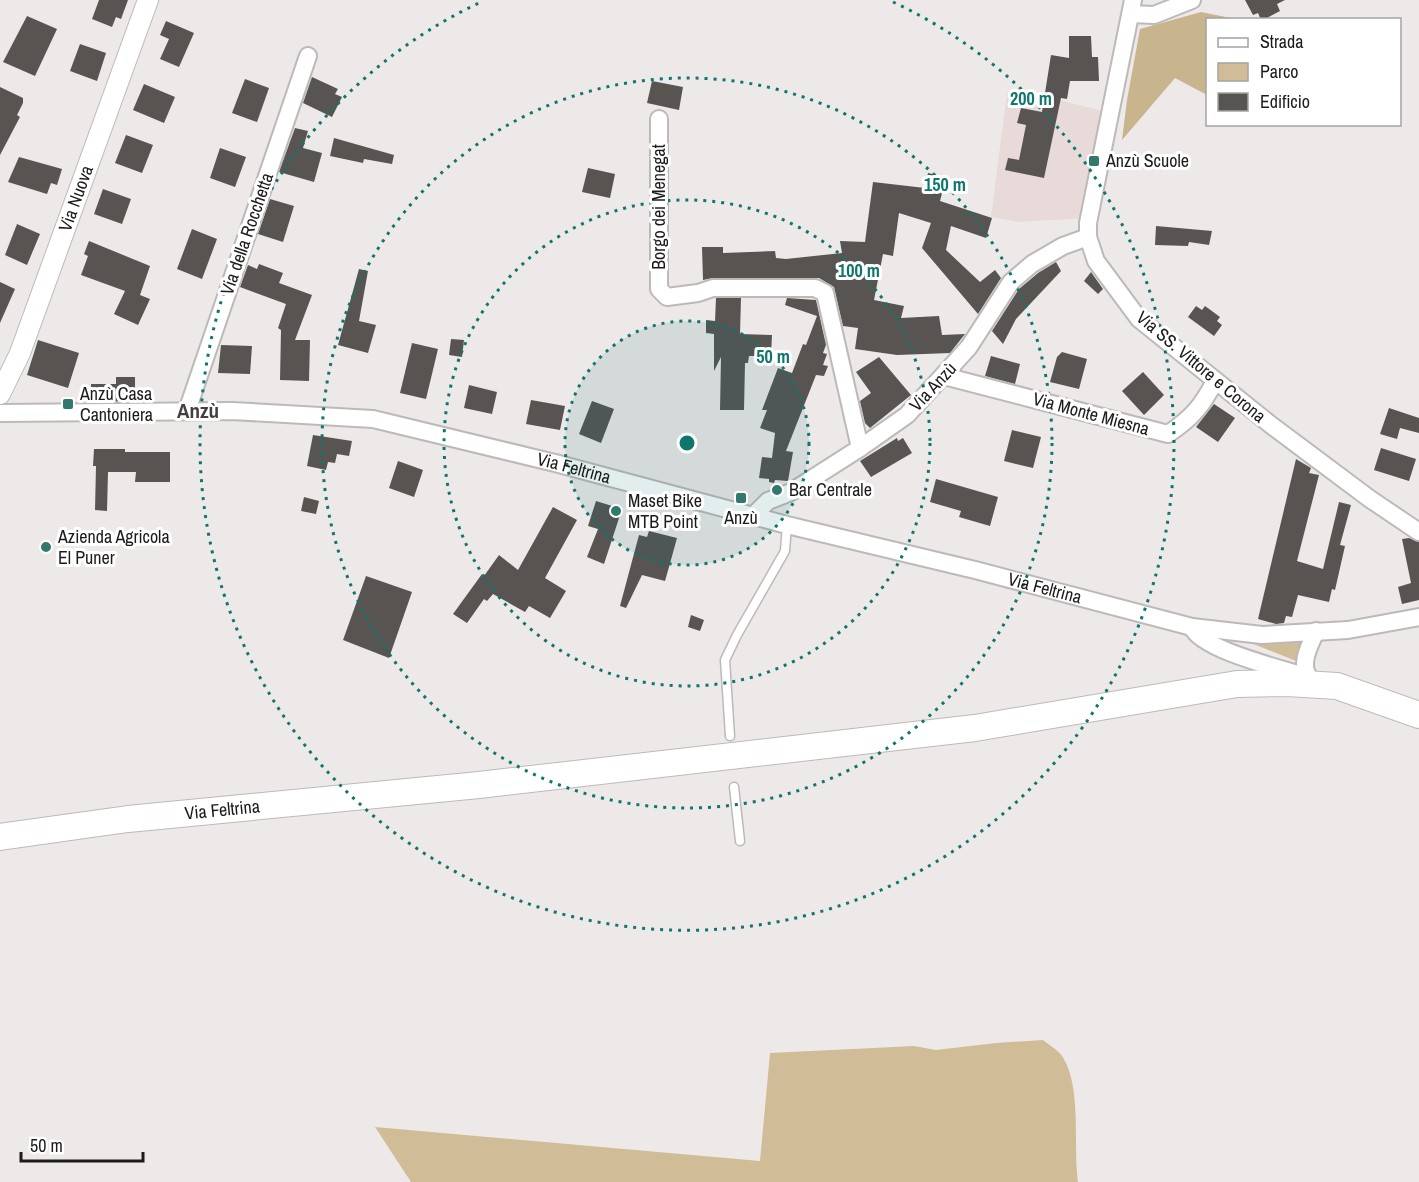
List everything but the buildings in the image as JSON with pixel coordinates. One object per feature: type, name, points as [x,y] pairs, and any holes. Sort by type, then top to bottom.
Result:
[{"type":"main road","name":"Via Feltrina","points":[[0,837],[128,819],[479,784],[975,728],[1236,684],[1287,683],[1337,686],[1419,715]]},
{"type":"street","name":"Via Nuova","points":[[0,394],[20,353],[148,0]]},
{"type":"street","points":[[1132,7],[1154,15],[1192,0]]},
{"type":"street","name":"Via SS. Vittore e Corona","points":[[1132,7],[1088,224],[1088,237],[1096,261],[1139,319],[1215,381],[1370,500],[1419,532]]},
{"type":"street","name":"Via della Rocchetta","points":[[187,411],[308,56]]},
{"type":"street","name":"Borgo dei Menegat","points":[[659,119],[660,289],[667,297],[698,293],[713,288],[815,288],[825,293],[860,448]]},
{"type":"street","name":"Via Anzù","points":[[754,515],[768,501],[791,492],[907,415],[969,347],[1011,282],[1032,264],[1063,246],[1088,237]]},
{"type":"street","name":"Via Monte Miesna","points":[[944,376],[1168,434],[1184,423],[1204,403],[1215,381]]},
{"type":"street","name":"Via Feltrina","points":[[0,413],[232,411],[373,419],[555,463],[787,525],[975,570],[1192,627],[1201,639],[1223,650],[1337,686]]},
{"type":"street","points":[[1192,627],[1262,635],[1348,630],[1419,617]]},
{"type":"street","points":[[1309,677],[1305,672],[1305,663],[1316,632]]},
{"type":"lane","points":[[729,736],[725,660],[737,634],[785,551],[787,525]]},
{"type":"lane","points":[[734,787],[740,841]]},
{"type":"shaded area","points":[[1201,12],[1231,18],[1206,18],[1206,94],[1175,78],[1122,140],[1127,100],[1140,29]]},
{"type":"shaded area","points":[[1007,93],[1043,96],[1103,111],[1087,218],[1018,222],[991,217]]},
{"type":"green space","points":[[1302,639],[1301,663],[1246,641]]},
{"type":"green space","points":[[1043,1040],[1062,1056],[1072,1083],[1075,1099],[1078,1182],[411,1182],[375,1127],[760,1161],[770,1053],[914,1046],[936,1050]]},
{"type":"place","name":"Anzù Scuole","points":[[1094,161]]},
{"type":"place","name":"Anzù Casa Cantoniera","points":[[68,404]]},
{"type":"place","name":"Bar Centrale","points":[[777,490]]},
{"type":"place","name":"Anzù","points":[[741,498]]},
{"type":"place","name":"Maset Bike MTB Point","points":[[616,511]]},
{"type":"place","name":"Azienda Agricola El Puner","points":[[46,547]]},
{"type":"district","name":"Anzù","points":[[198,411]]}]
